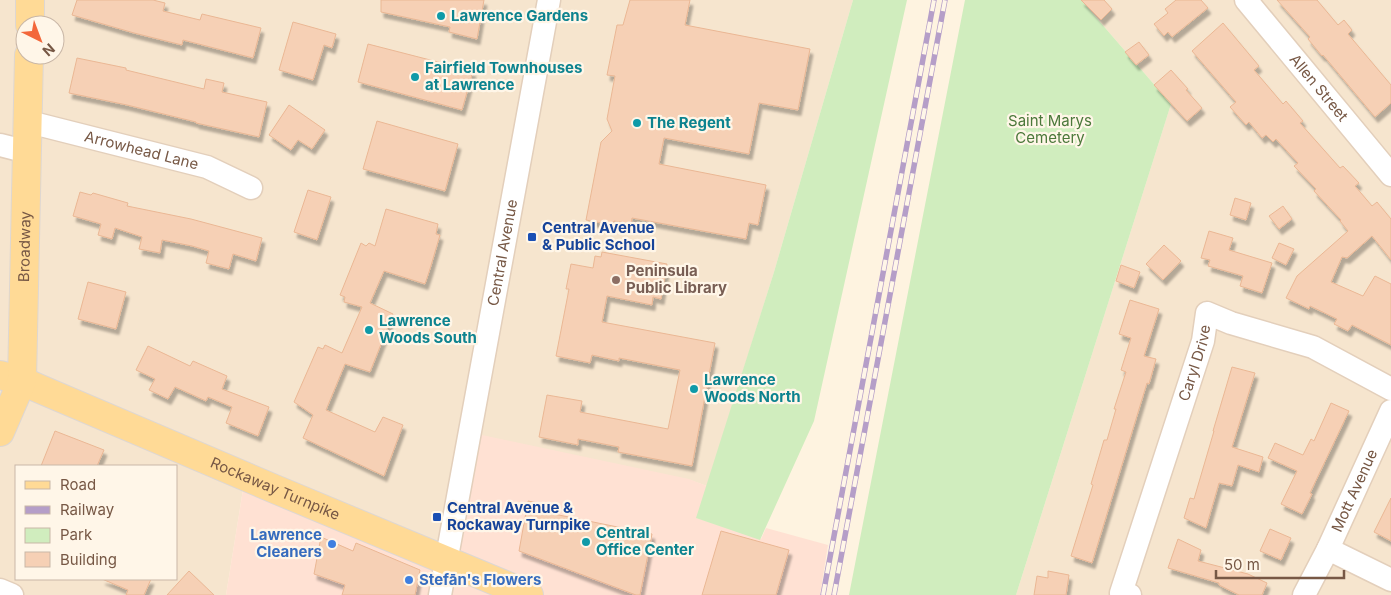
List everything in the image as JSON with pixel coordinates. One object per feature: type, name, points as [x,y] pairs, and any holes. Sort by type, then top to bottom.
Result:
[{"type":"main road","points":[[30,0],[30,15]]},
{"type":"main road","name":"Broadway","points":[[0,432],[11,378],[28,152],[29,65]]},
{"type":"main road","name":"Rockaway Turnpike","points":[[11,378],[529,595]]},
{"type":"street","name":"Central Avenue","points":[[440,595],[548,0]]},
{"type":"street","name":"Allen Street","points":[[1246,0],[1391,175]]},
{"type":"street","name":"Arrowhead Lane","points":[[29,122],[207,168],[251,188]]},
{"type":"street","points":[[0,145],[28,152]]},
{"type":"street","name":"Caryl Drive","points":[[1130,595],[1122,593],[1203,341],[1206,313],[1313,347],[1391,390]]},
{"type":"street","name":"Mott Avenue","points":[[1304,595],[1328,549],[1391,412]]},
{"type":"street","points":[[1328,549],[1391,580]]},
{"type":"street","points":[[0,590],[12,595]]},
{"type":"shaded area","points":[[0,0],[853,0],[774,272],[707,486],[690,480],[446,559],[245,477],[226,595],[0,595]]},
{"type":"shaded area","points":[[1081,0],[1391,0],[1391,595],[1016,595],[1171,104]]},
{"type":"shaded area","points":[[468,432],[689,479],[707,486],[697,518],[761,539],[766,528],[828,545],[820,595],[226,595],[245,477],[446,559]]},
{"type":"green space","points":[[853,0],[907,0],[814,421],[760,540],[696,518],[774,272]]},
{"type":"green space","name":"Saint Marys Cemetery","points":[[965,0],[1081,0],[1171,104],[1016,595],[849,595]]},
{"type":"building","points":[[77,0],[153,0],[165,3],[163,11],[200,20],[202,14],[261,28],[253,58],[183,40],[182,45],[72,15]]},
{"type":"building","name":"Lawrence Gardens","points":[[381,0],[484,0],[477,39],[449,32],[450,27],[381,12]]},
{"type":"building","name":"The Regent","points":[[630,0],[690,0],[685,25],[810,49],[798,110],[759,103],[749,154],[664,138],[659,164],[766,185],[758,225],[749,223],[746,239],[632,218],[631,224],[614,221],[612,225],[586,220],[601,142],[612,131],[607,119],[615,76],[607,75],[617,25],[623,25]]},
{"type":"building","points":[[1081,0],[1104,0],[1112,9],[1101,20]]},
{"type":"building","points":[[1176,0],[1201,0],[1208,8],[1172,37],[1168,32],[1164,36],[1154,24],[1168,13],[1165,9]]},
{"type":"building","points":[[1277,0],[1317,0],[1338,25],[1344,20],[1352,30],[1348,34],[1391,85],[1391,103],[1375,117],[1308,39],[1310,37]]},
{"type":"building","points":[[293,22],[336,34],[332,48],[324,45],[313,80],[279,70]]},
{"type":"building","points":[[1223,23],[1259,66],[1254,70],[1283,104],[1286,101],[1303,121],[1300,123],[1340,168],[1343,166],[1359,183],[1355,186],[1372,206],[1377,202],[1391,219],[1391,260],[1372,236],[1347,258],[1342,257],[1331,282],[1363,296],[1375,276],[1391,284],[1391,345],[1352,325],[1348,331],[1334,324],[1337,319],[1310,306],[1309,309],[1286,298],[1297,276],[1348,231],[1341,220],[1314,191],[1316,189],[1294,166],[1298,163],[1276,139],[1273,142],[1266,135],[1262,138],[1249,122],[1246,125],[1230,107],[1236,102],[1192,51]]},
{"type":"building","points":[[1139,42],[1149,55],[1136,65],[1125,52]]},
{"type":"building","name":"Fairfield Townhouses at Lawrence","points":[[368,44],[473,71],[462,110],[358,82]]},
{"type":"building","points":[[77,58],[126,68],[126,70],[204,89],[206,79],[224,83],[222,92],[267,102],[259,137],[69,93]]},
{"type":"building","points":[[1171,70],[1202,108],[1187,121],[1154,85]]},
{"type":"building","points":[[289,105],[325,130],[312,149],[298,140],[291,150],[269,135]]},
{"type":"building","points":[[377,121],[458,144],[445,191],[363,169]]},
{"type":"building","points":[[308,190],[331,197],[317,240],[294,232]]},
{"type":"building","points":[[80,192],[91,195],[93,193],[128,203],[127,206],[191,219],[262,238],[256,261],[233,254],[229,269],[206,263],[209,251],[192,246],[162,240],[160,253],[139,249],[142,237],[115,228],[112,239],[98,235],[101,224],[73,216]]},
{"type":"building","points":[[1235,198],[1251,203],[1246,220],[1230,215]]},
{"type":"building","points":[[1283,206],[1292,219],[1279,229],[1269,216]]},
{"type":"building","name":"Lawrence Woods South","points":[[386,209],[438,224],[436,234],[440,235],[430,269],[425,284],[384,271],[370,303],[393,314],[370,372],[345,364],[326,410],[375,432],[383,417],[403,425],[384,476],[303,438],[313,415],[294,402],[318,347],[323,349],[325,345],[342,353],[362,307],[344,302],[345,297],[340,295],[361,243],[366,246],[369,243],[375,246]]},
{"type":"building","points":[[1209,231],[1233,238],[1229,250],[1272,263],[1262,293],[1240,286],[1243,276],[1208,266],[1210,260],[1201,258]]},
{"type":"building","points":[[1279,243],[1294,249],[1286,265],[1272,258]]},
{"type":"building","points":[[1164,245],[1181,261],[1163,280],[1146,264]]},
{"type":"building","name":"Lawrence Woods North","points":[[602,252],[667,264],[661,299],[653,297],[652,305],[607,296],[602,322],[715,343],[692,466],[618,452],[619,447],[578,439],[578,445],[539,437],[547,395],[582,401],[580,412],[668,429],[680,370],[619,358],[619,361],[592,355],[590,363],[556,356],[569,289],[566,289],[571,264],[593,268],[595,256],[601,257]]},
{"type":"building","points":[[1121,265],[1140,272],[1134,288],[1116,281]]},
{"type":"building","points":[[88,282],[126,292],[116,329],[78,319]]},
{"type":"building","points":[[1130,300],[1159,309],[1144,356],[1156,359],[1092,563],[1071,556],[1093,485],[1091,484],[1104,440],[1107,440],[1116,409],[1114,409],[1126,372],[1121,370],[1131,338],[1119,334]]},
{"type":"building","points":[[148,346],[190,366],[193,361],[227,376],[222,389],[269,407],[258,436],[226,423],[232,407],[208,397],[206,401],[175,387],[168,399],[149,390],[155,379],[136,370]]},
{"type":"building","points":[[1232,367],[1255,373],[1232,447],[1263,457],[1259,472],[1238,465],[1232,486],[1219,483],[1206,528],[1184,518],[1190,498],[1194,499]]},
{"type":"building","points":[[1331,403],[1349,411],[1302,514],[1281,504],[1297,471],[1268,458],[1275,443],[1303,455],[1311,439],[1314,441]]},
{"type":"building","points":[[55,431],[104,450],[97,465],[41,465]]},
{"type":"building","points":[[1391,498],[1391,541],[1374,532]]},
{"type":"building","name":"Central Office Center","points":[[528,501],[549,505],[549,513],[652,534],[640,595],[519,551]]},
{"type":"building","points":[[1270,529],[1291,538],[1281,560],[1260,551]]},
{"type":"building","points":[[721,531],[789,550],[776,595],[702,595]]},
{"type":"building","points":[[321,537],[353,551],[356,543],[420,570],[415,595],[342,595],[345,585],[314,574]]},
{"type":"building","points":[[1178,539],[1201,550],[1198,561],[1248,574],[1267,583],[1262,595],[1239,595],[1219,585],[1219,583],[1168,568]]},
{"type":"building","points":[[189,571],[214,595],[167,595]]},
{"type":"building","points":[[1048,571],[1069,575],[1066,595],[1034,595],[1037,576],[1048,578]]},
{"type":"building","points":[[104,580],[151,580],[144,595],[126,595],[128,590]]},
{"type":"railway","points":[[823,595],[934,0]]},
{"type":"railway","points":[[834,595],[945,0]]},
{"type":"place","name":"Lawrence Gardens","points":[[441,16]]},
{"type":"place","name":"Fairfield Townhouses at Lawrence","points":[[415,77]]},
{"type":"place","name":"The Regent","points":[[637,123]]},
{"type":"place","name":"Central Avenue & Public School","points":[[532,237]]},
{"type":"place","name":"Peninsula Public Library","points":[[616,280]]},
{"type":"place","name":"Lawrence Woods South","points":[[369,330]]},
{"type":"place","name":"Lawrence Woods North","points":[[694,389]]},
{"type":"place","name":"Central Avenue & Rockaway Turnpike","points":[[437,517]]},
{"type":"place","name":"Central Office Center","points":[[586,542]]},
{"type":"place","name":"Lawrence Cleaners","points":[[332,544]]},
{"type":"place","name":"Stefān's Flowers","points":[[409,580]]}]
